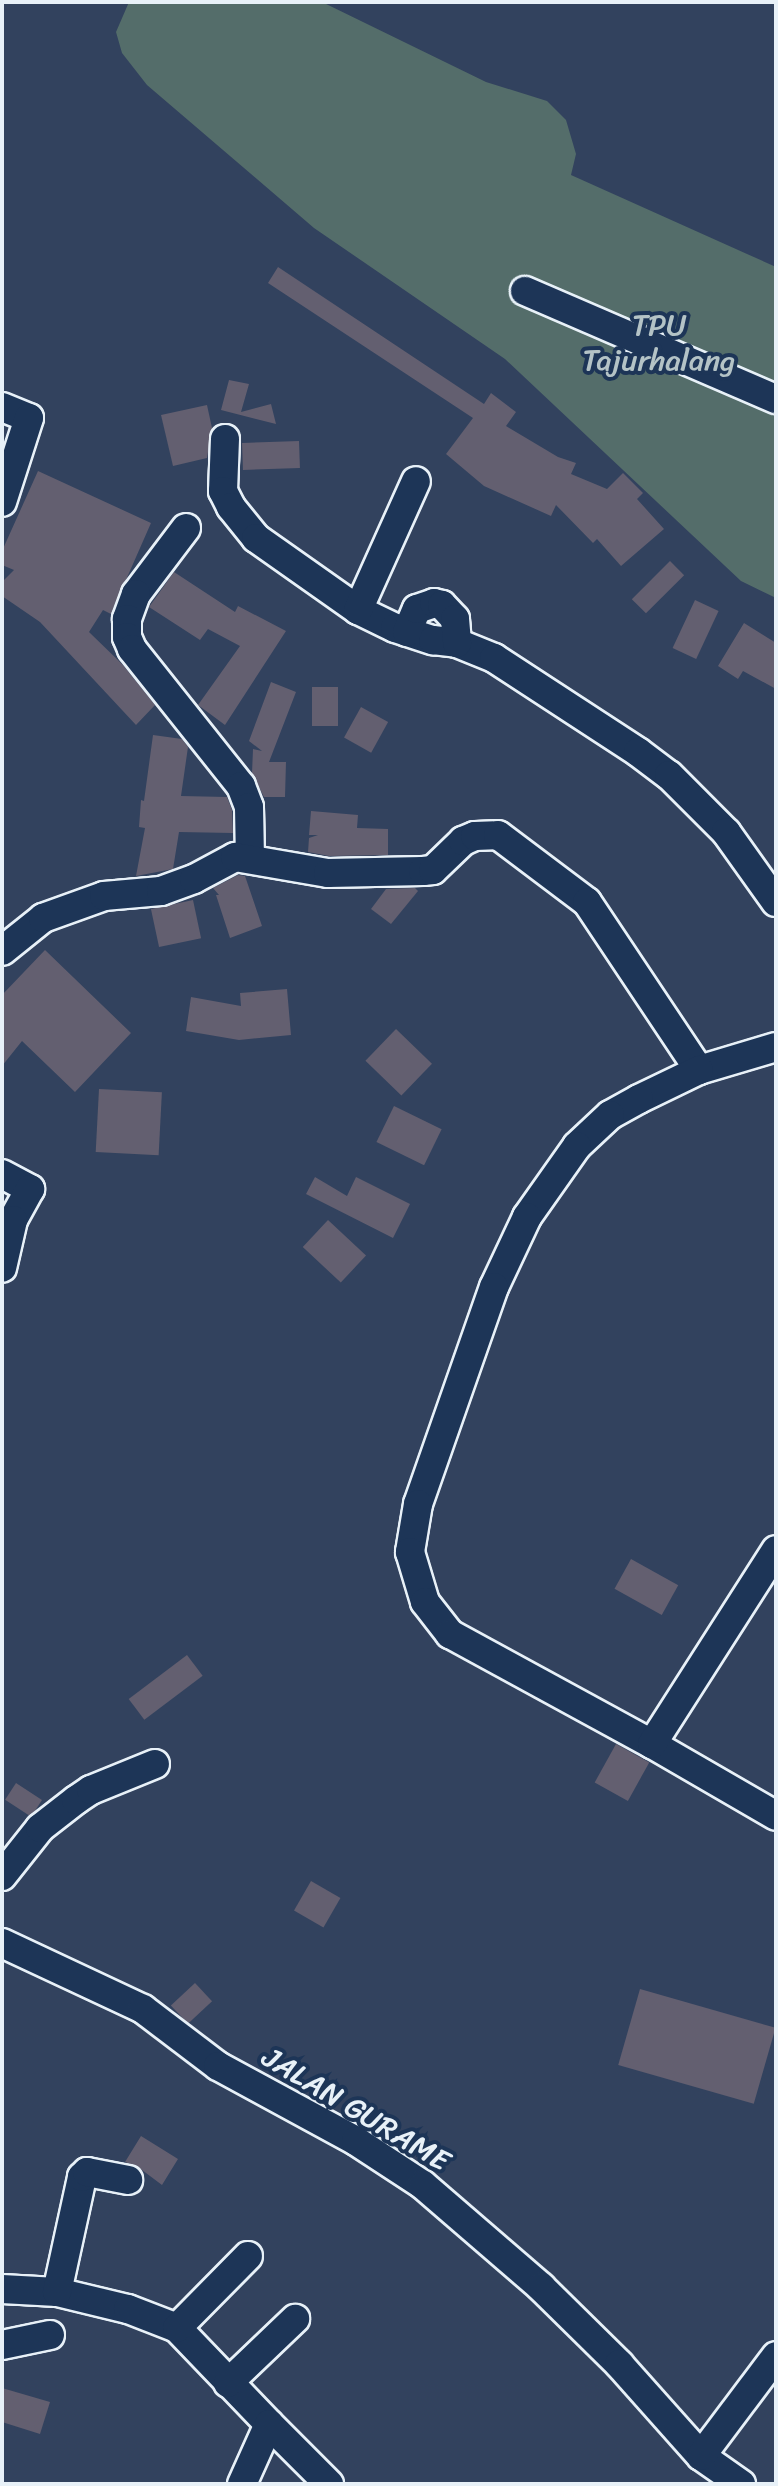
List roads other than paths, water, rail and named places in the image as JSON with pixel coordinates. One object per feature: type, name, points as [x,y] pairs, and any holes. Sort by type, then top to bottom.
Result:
[{"type":"street","points":[[525,291],[776,399]]},
{"type":"street","points":[[2,407],[29,418],[3,494]]},
{"type":"street","points":[[225,439],[223,491],[240,520],[275,554],[358,610],[407,632],[457,643],[494,658],[539,685],[669,775],[726,832],[776,902]]},
{"type":"street","points":[[358,610],[416,481]]},
{"type":"street","points":[[186,528],[136,594],[127,619],[127,637],[132,649],[241,786],[249,807],[250,857]]},
{"type":"street","points":[[2,951],[43,918],[104,896],[161,891],[194,879],[222,861],[250,857],[328,873],[423,871],[433,870],[463,841],[475,836],[498,835],[587,902],[699,1070]]},
{"type":"street","points":[[776,1047],[699,1070],[610,1115],[577,1146],[527,1217],[476,1332],[411,1530],[410,1552],[425,1602],[450,1634],[652,1744],[776,1816]]},
{"type":"street","points":[[2,1174],[30,1189],[13,1220],[2,1268]]},
{"type":"street","points":[[652,1744],[776,1550]]},
{"type":"street","points":[[2,1876],[40,1828],[76,1800],[91,1790],[155,1764]]},
{"type":"street","name":"JALAN GURAME","points":[[2,1943],[143,2009],[218,2066],[333,2127],[423,2185],[455,2209],[552,2298],[619,2364],[701,2456],[741,2484]]},
{"type":"street","points":[[57,2292],[82,2177],[87,2172],[128,2180]]},
{"type":"street","points":[[177,2328],[248,2256]]},
{"type":"street","points":[[2,2289],[57,2292],[128,2309],[177,2328],[329,2484]]},
{"type":"street","points":[[228,2383],[295,2319]]},
{"type":"street","points":[[2,2345],[50,2335]]},
{"type":"street","points":[[701,2456],[776,2356]]},
{"type":"street","points":[[242,2484],[269,2424]]},
{"type":"park label","name":"TPU Tajurhalang","points":[[659,342]]}]
